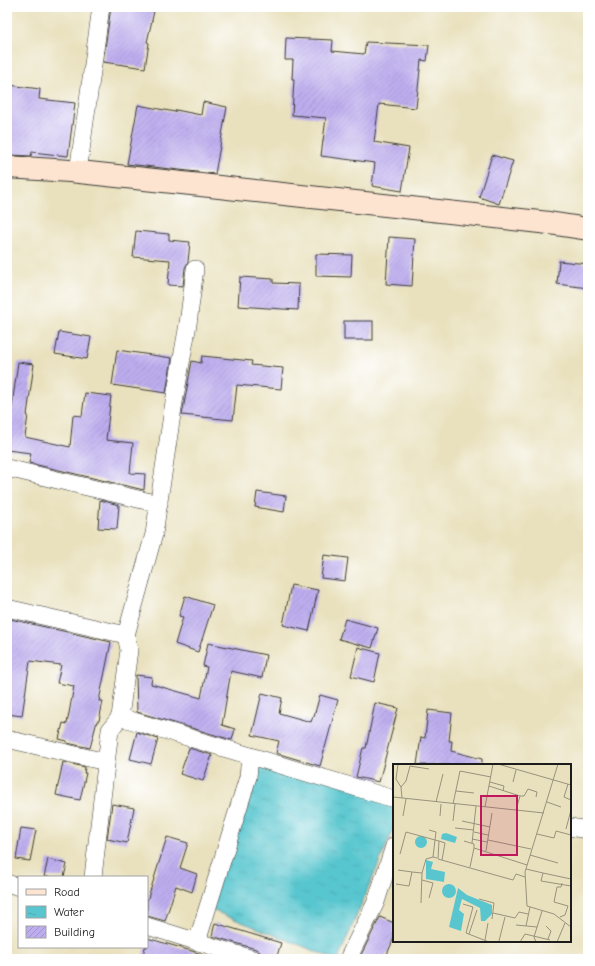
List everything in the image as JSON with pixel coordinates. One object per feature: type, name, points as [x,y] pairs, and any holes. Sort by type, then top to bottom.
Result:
[{"type":"street","points":[[78,172],[101,7]]},
{"type":"street","points":[[7,167],[78,172],[336,199],[588,228]]},
{"type":"street","points":[[93,876],[110,730],[120,718],[129,650],[126,635],[154,534],[173,408],[188,324],[195,269]]},
{"type":"street","points":[[7,468],[159,504]]},
{"type":"street","points":[[7,608],[126,635]]},
{"type":"street","points":[[120,718],[393,799]]},
{"type":"street","points":[[7,739],[106,762]]},
{"type":"street","points":[[197,942],[248,777],[250,756]]},
{"type":"street","points":[[571,827],[588,830]]},
{"type":"street","points":[[348,959],[376,902],[393,849]]},
{"type":"street","points":[[7,883],[18,887]]},
{"type":"street","points":[[148,926],[253,959]]},
{"type":"water","points":[[253,757],[393,800],[393,830],[338,959],[209,909]]},
{"type":"building","points":[[111,7],[155,7],[147,42],[149,43],[145,68],[103,62]]},
{"type":"building","points":[[286,38],[333,40],[332,51],[364,54],[366,42],[429,45],[427,61],[421,60],[416,108],[379,104],[374,142],[409,148],[402,191],[372,186],[375,163],[321,156],[326,118],[292,115],[294,79],[292,79],[293,60],[285,60]]},
{"type":"building","points":[[9,85],[40,89],[39,99],[75,103],[68,156],[32,152],[31,156],[7,155],[7,98]]},
{"type":"building","points":[[203,102],[227,107],[215,174],[127,164],[138,105],[201,115]]},
{"type":"building","points":[[492,155],[513,161],[499,204],[479,197]]},
{"type":"building","points":[[136,231],[169,234],[169,240],[190,242],[183,286],[168,285],[170,260],[133,257]]},
{"type":"building","points":[[389,237],[415,239],[412,286],[386,284]]},
{"type":"building","points":[[316,254],[352,255],[351,277],[316,276]]},
{"type":"building","points":[[559,261],[588,264],[588,288],[557,284]]},
{"type":"building","points":[[240,277],[273,279],[273,283],[299,284],[298,310],[238,306]]},
{"type":"building","points":[[344,321],[373,321],[373,340],[344,340]]},
{"type":"building","points":[[59,332],[91,337],[87,359],[55,354]]},
{"type":"building","points":[[117,350],[172,358],[166,393],[112,385]]},
{"type":"building","points":[[202,356],[252,361],[251,365],[283,368],[281,389],[237,385],[233,420],[182,415],[192,361],[201,363]]},
{"type":"building","points":[[18,362],[34,364],[25,437],[70,447],[73,415],[82,416],[85,393],[111,396],[106,440],[133,443],[130,473],[145,474],[144,490],[29,463],[31,453],[7,450],[7,412],[11,413]]},
{"type":"building","points":[[257,492],[286,496],[284,512],[255,507]]},
{"type":"building","points":[[100,500],[119,505],[117,529],[98,528]]},
{"type":"building","points":[[324,555],[348,558],[345,581],[321,578]]},
{"type":"building","points":[[291,585],[318,590],[309,631],[283,625]]},
{"type":"building","points":[[185,596],[213,605],[198,652],[175,644],[183,617],[179,616]]},
{"type":"building","points":[[10,619],[111,642],[99,701],[103,701],[99,721],[97,721],[90,748],[67,743],[67,741],[59,739],[63,723],[67,724],[74,686],[57,683],[61,665],[30,661],[22,716],[7,714],[7,637]]},
{"type":"building","points":[[345,619],[378,628],[372,648],[339,639]]},
{"type":"building","points":[[208,643],[266,655],[262,678],[231,671],[222,725],[235,729],[232,740],[137,712],[136,675],[152,677],[151,684],[201,698],[207,667],[203,666]]},
{"type":"building","points":[[358,647],[380,653],[374,682],[351,676]]},
{"type":"building","points":[[262,693],[282,698],[279,713],[311,722],[320,695],[338,700],[320,766],[276,753],[279,741],[252,735]]},
{"type":"building","points":[[375,703],[398,708],[379,782],[356,777],[363,748],[366,748]]},
{"type":"building","points":[[428,710],[452,713],[449,741],[452,741],[451,751],[482,759],[482,764],[417,764],[421,737],[425,738]]},
{"type":"building","points":[[137,732],[158,739],[151,764],[130,759]]},
{"type":"building","points":[[189,748],[212,755],[203,781],[180,774]]},
{"type":"building","points":[[63,762],[85,767],[84,773],[86,773],[80,800],[56,795]]},
{"type":"building","points":[[112,804],[134,808],[127,843],[107,839]]},
{"type":"building","points":[[21,828],[36,830],[30,861],[16,859]]},
{"type":"building","points":[[167,837],[188,843],[180,868],[197,874],[192,892],[176,886],[165,921],[148,916],[148,898]]},
{"type":"building","points":[[48,859],[67,864],[64,876],[44,876]]},
{"type":"building","points":[[380,917],[393,923],[393,940],[385,959],[359,959]]},
{"type":"building","points":[[215,923],[281,943],[276,959],[263,958],[261,953],[256,949],[212,936]]},
{"type":"building","points":[[148,938],[202,954],[202,959],[142,959],[145,948],[148,948]]}]
